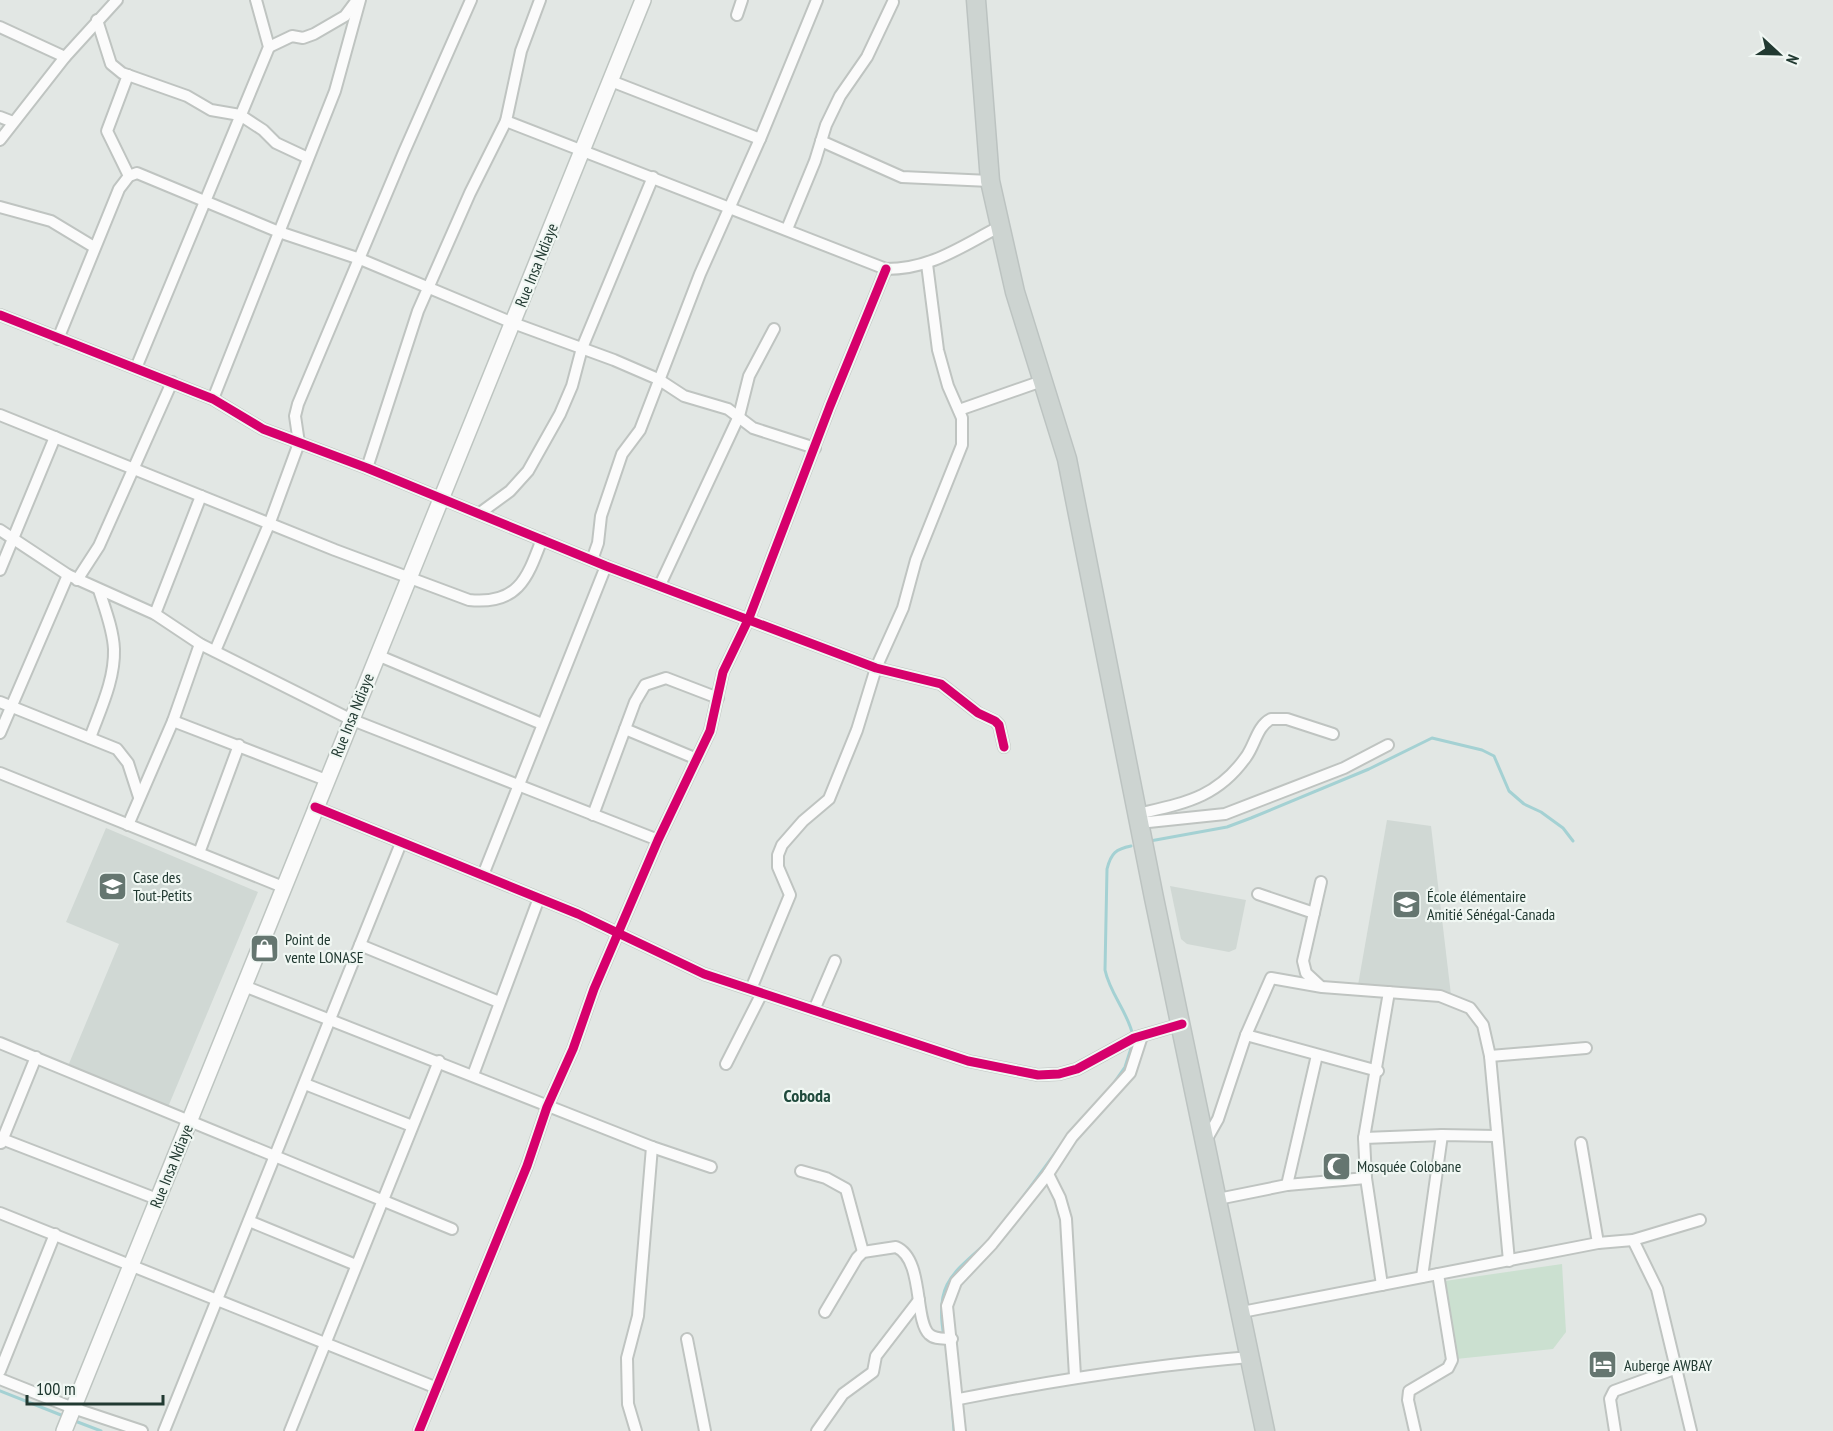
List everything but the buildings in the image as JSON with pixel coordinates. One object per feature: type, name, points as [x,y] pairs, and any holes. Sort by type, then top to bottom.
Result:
[{"type":"main road","name":"Rue Insa Ndiaye","points":[[64,1431],[350,719],[584,150],[643,0]]},
{"type":"main road","points":[[976,0],[990,181],[999,227],[1015,292],[1067,459],[1265,1431]]},
{"type":"street","points":[[0,140],[65,57],[117,0]]},
{"type":"street","points":[[136,368],[203,201],[269,47],[256,0]]},
{"type":"street","points":[[269,47],[292,36],[303,38],[314,34],[345,16],[359,0]]},
{"type":"street","points":[[213,399],[335,91],[359,0]]},
{"type":"street","points":[[215,651],[270,522],[299,443],[295,416],[298,404],[471,0]]},
{"type":"street","points":[[368,468],[404,351],[428,288],[470,193],[506,121],[521,51],[540,0]]},
{"type":"street","points":[[737,15],[742,0]]},
{"type":"street","points":[[592,560],[598,543],[601,516],[622,454],[640,430],[700,274],[731,207],[817,0]]},
{"type":"street","points":[[787,229],[840,96],[867,57],[892,2]]},
{"type":"street","points":[[97,20],[111,64],[128,75],[187,96],[211,110],[240,115],[263,130],[276,143],[308,158]]},
{"type":"street","points":[[0,27],[65,57]]},
{"type":"street","points":[[128,75],[107,131],[129,176]]},
{"type":"street","points":[[611,81],[760,139]]},
{"type":"street","points":[[0,117],[12,123]]},
{"type":"street","points":[[506,121],[886,269],[910,269],[927,264],[999,227]]},
{"type":"street","points":[[821,141],[902,177],[990,181]]},
{"type":"street","points":[[58,339],[119,189],[129,176],[144,174],[279,232],[360,259],[582,348],[658,380],[684,396],[710,403],[739,416],[753,428],[815,448]]},
{"type":"street","points":[[480,513],[510,491],[528,471],[572,386],[582,348],[653,177]]},
{"type":"street","points":[[0,206],[51,221],[94,247]]},
{"type":"street","points":[[751,989],[790,895],[777,867],[778,855],[782,845],[802,821],[829,799],[857,730],[876,668],[903,608],[916,560],[962,445],[964,435],[959,410],[948,386],[938,350],[927,264]]},
{"type":"street","points":[[418,1431],[527,1166],[547,1107],[573,1049],[594,989],[657,840],[710,731],[723,672],[749,618],[886,269]]},
{"type":"street","points":[[0,315],[172,382],[213,399],[258,426],[480,513],[606,566],[749,618],[876,668],[949,688],[971,708],[999,725],[1004,747]]},
{"type":"street","points":[[660,585],[739,416],[749,376],[774,329]]},
{"type":"street","points":[[959,410],[1042,381]]},
{"type":"street","points":[[0,733],[5,705],[72,577],[99,546],[172,382]]},
{"type":"street","points":[[0,415],[408,579],[469,600],[487,602],[503,598],[523,583],[542,539]]},
{"type":"street","points":[[0,570],[55,437]]},
{"type":"street","points":[[155,614],[201,496]]},
{"type":"street","points":[[0,530],[72,577],[155,614],[200,644],[350,719],[657,840]]},
{"type":"street","points":[[483,875],[606,566]]},
{"type":"street","points":[[90,738],[110,682],[113,663],[112,636],[99,590]]},
{"type":"street","points":[[128,825],[173,721],[200,644]]},
{"type":"street","points":[[377,655],[542,724]]},
{"type":"street","points":[[593,815],[635,702],[645,685],[656,679],[666,678],[718,698]]},
{"type":"street","points":[[5,705],[117,749],[128,763],[139,797]]},
{"type":"street","points":[[1139,818],[1197,799],[1216,788],[1241,765],[1261,727],[1271,719],[1287,720],[1333,734]]},
{"type":"street","points":[[173,721],[326,780]]},
{"type":"street","points":[[626,729],[697,759]]},
{"type":"street","points":[[199,853],[239,745]]},
{"type":"street","points":[[1139,818],[1225,814],[1344,768],[1388,745]]},
{"type":"street","points":[[0,773],[284,887]]},
{"type":"street","points":[[315,807],[539,898],[618,932],[687,967],[968,1061],[1038,1075],[1059,1074],[1077,1069],[1142,1036],[1182,1024]]},
{"type":"street","points":[[164,1431],[401,843]]},
{"type":"street","points":[[1322,882],[1303,961],[1306,974],[1322,987]]},
{"type":"street","points":[[1258,894],[1314,913]]},
{"type":"street","points":[[473,1075],[539,898]]},
{"type":"street","points":[[360,945],[499,1002]]},
{"type":"street","points":[[814,1010],[835,961]]},
{"type":"street","points":[[1205,1142],[1218,1119],[1246,1035],[1271,978],[1322,987],[1440,996],[1470,1008],[1483,1025],[1491,1056],[1496,1136],[1509,1262]]},
{"type":"street","points":[[244,986],[439,1061],[547,1107],[711,1167]]},
{"type":"street","points":[[1382,1285],[1366,1178],[1364,1138],[1378,1071],[1389,992]]},
{"type":"street","points":[[726,1064],[762,993]]},
{"type":"street","points":[[1246,1035],[1378,1071]]},
{"type":"street","points":[[960,1431],[959,1399],[947,1306],[956,1282],[992,1244],[1048,1174],[1071,1137],[1130,1072],[1142,1036]]},
{"type":"street","points":[[0,1043],[452,1229]]},
{"type":"street","points":[[1491,1056],[1586,1048]]},
{"type":"street","points":[[1287,1185],[1317,1055]]},
{"type":"street","points":[[36,1057],[1,1142],[157,1199]]},
{"type":"street","points":[[290,1431],[439,1061]]},
{"type":"street","points":[[304,1084],[412,1126]]},
{"type":"street","points":[[1364,1138],[1442,1135],[1496,1136]]},
{"type":"street","points":[[1422,1277],[1442,1135]]},
{"type":"street","points":[[1581,1143],[1598,1243]]},
{"type":"street","points":[[636,1431],[628,1404],[627,1359],[638,1316],[652,1147]]},
{"type":"street","points":[[801,1171],[826,1178],[846,1189],[863,1252]]},
{"type":"street","points":[[1048,1174],[1060,1198],[1066,1219],[1075,1376]]},
{"type":"street","points":[[1218,1199],[1287,1185],[1366,1178]]},
{"type":"street","points":[[0,1213],[130,1263],[437,1388]]},
{"type":"street","points":[[1242,1312],[1598,1243],[1633,1240],[1700,1220]]},
{"type":"street","points":[[249,1221],[356,1265]]},
{"type":"street","points":[[0,1371],[55,1234]]},
{"type":"street","points":[[1633,1240],[1657,1288],[1691,1431]]},
{"type":"street","points":[[825,1312],[851,1267],[863,1252],[896,1247],[904,1252],[914,1273],[926,1331],[930,1336],[952,1339]]},
{"type":"street","points":[[1415,1431],[1408,1400],[1409,1391],[1448,1368],[1452,1360],[1438,1274]]},
{"type":"street","points":[[817,1431],[843,1394],[873,1372],[876,1356],[919,1299]]},
{"type":"street","points":[[687,1339],[705,1431]]},
{"type":"street","points":[[959,1399],[1075,1376],[1168,1364],[1250,1357]]},
{"type":"street","points":[[1615,1431],[1610,1399],[1614,1391],[1677,1368]]},
{"type":"street","points":[[0,1379],[73,1408],[142,1431]]},
{"type":"shaded area","name":"École élémentaire Amitié Sénégal-Canada","points":[[1387,820],[1431,826],[1451,995],[1358,985]]},
{"type":"shaded area","points":[[106,828],[258,892],[168,1107],[68,1066],[119,944],[66,922]]},
{"type":"shaded area","points":[[1170,886],[1246,900],[1236,949],[1229,952],[1187,944],[1181,939]]},
{"type":"green space","points":[[1562,1264],[1566,1332],[1553,1349],[1456,1359],[1445,1281]]},
{"type":"waterway","points":[[1150,841],[1227,827],[1369,769],[1432,738],[1482,750],[1494,756],[1509,791],[1524,804],[1541,812],[1563,828],[1573,841]]},
{"type":"waterway","points":[[1131,846],[1115,853],[1107,869],[1105,970],[1133,1036]]},
{"type":"waterway","points":[[1111,1087],[1125,1067],[1133,1042]]},
{"type":"waterway","points":[[1023,1197],[1062,1144]]},
{"type":"waterway","points":[[944,1337],[942,1306],[947,1284],[961,1266],[983,1246]]},
{"type":"waterway","points":[[0,1391],[66,1417]]},
{"type":"waterway","points":[[951,1391],[954,1431]]},
{"type":"waterway","points":[[75,1421],[101,1431]]},
{"type":"cycle path","points":[[419,1431],[527,1166],[547,1107],[573,1049],[594,989],[658,840],[710,731],[723,672],[749,618],[830,406],[886,269]]},
{"type":"cycle path","points":[[0,315],[213,399],[263,429],[367,468],[606,566],[876,668],[941,684],[978,713],[995,721],[999,725],[1004,747]]},
{"type":"cycle path","points":[[315,807],[578,914],[704,974],[968,1061],[1038,1075],[1059,1074],[1077,1069],[1134,1038],[1182,1024]]},
{"type":"place","name":"Case des Tout-Petits","points":[[112,886]]},
{"type":"place","name":"École élémentaire Amitié Sénégal-Canada","points":[[1406,905]]},
{"type":"place","name":"Point de vente LONASE","points":[[264,948]]},
{"type":"place","name":"Mosquée Colobane","points":[[1336,1166]]},
{"type":"place","name":"Auberge AWBAY","points":[[1603,1365]]},
{"type":"district","name":"Coboda","points":[[807,1095]]}]
